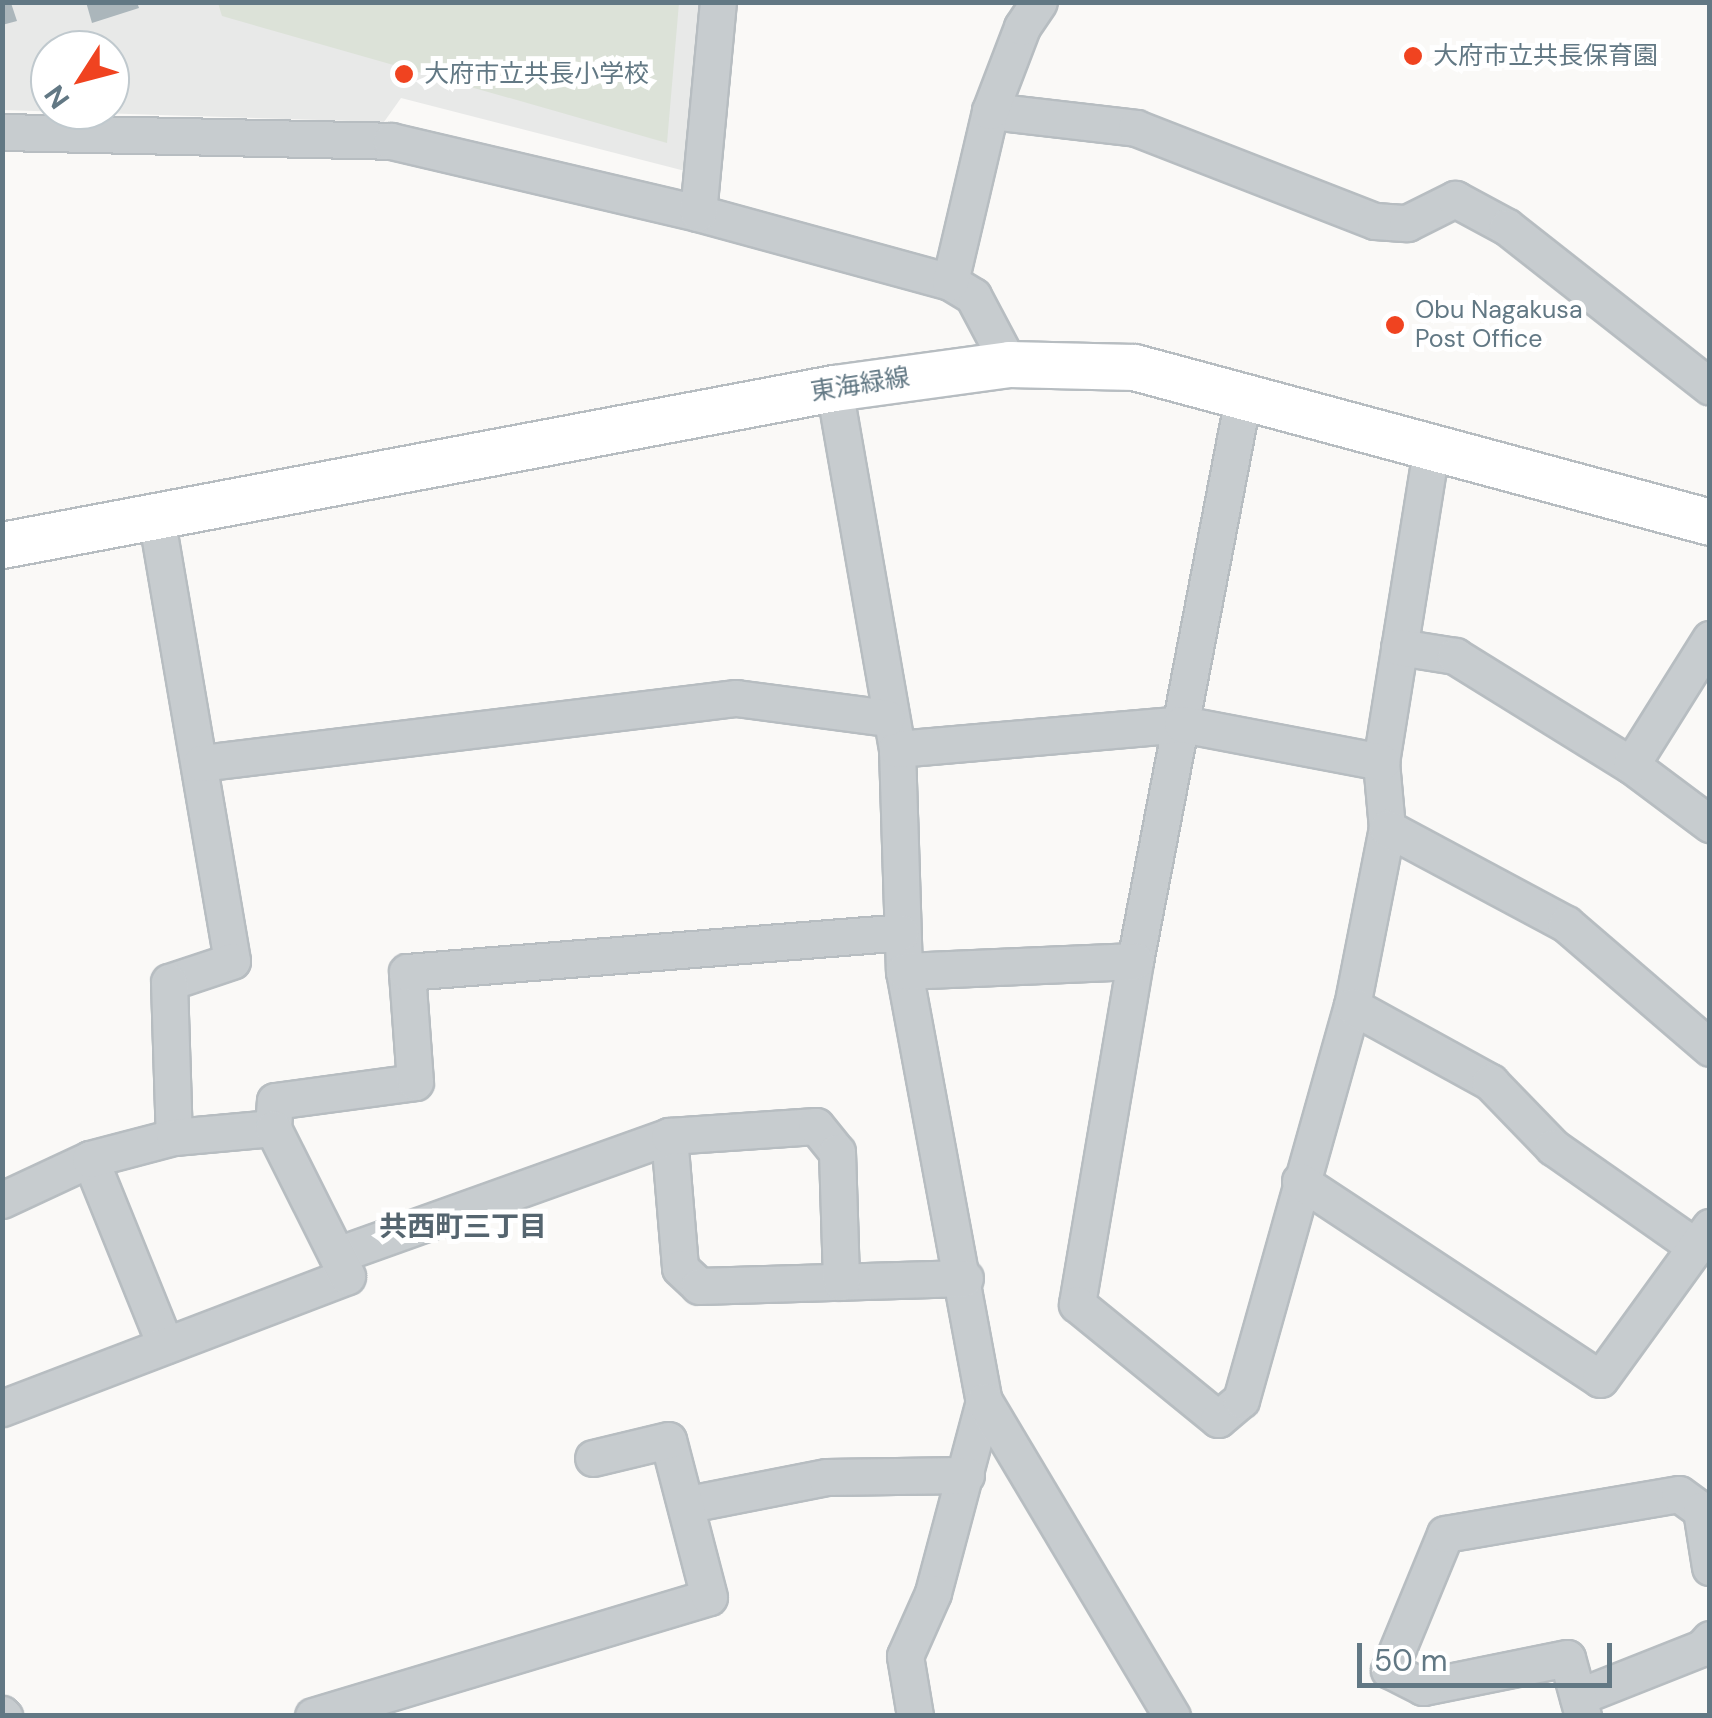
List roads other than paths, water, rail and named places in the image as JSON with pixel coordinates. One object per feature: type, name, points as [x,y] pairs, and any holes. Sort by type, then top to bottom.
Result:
[{"type":"main road","name":"東海緑線","points":[[2,546],[834,388],[1009,364],[1134,367],[1244,392],[1710,522]]},
{"type":"street","points":[[698,213],[718,2]]},
{"type":"street","points":[[950,282],[990,110],[1022,27],[1039,2]]},
{"type":"street","points":[[990,110],[1136,128],[1375,221],[1408,222],[1454,199],[1508,227],[1710,386]]},
{"type":"street","points":[[2,132],[391,140],[698,213],[950,282],[973,296],[1009,364]]},
{"type":"street","points":[[834,388],[892,733],[904,971],[965,1278],[984,1401],[1172,1716]]},
{"type":"street","points":[[1244,392],[1134,961],[1077,1304],[1218,1419],[1241,1400],[1352,1006],[1387,828],[1381,762],[1432,443]]},
{"type":"street","points":[[156,516],[232,961],[169,982],[174,1137]]},
{"type":"street","points":[[1631,765],[1710,639]]},
{"type":"street","points":[[1399,647],[1455,656],[1631,765],[1710,824]]},
{"type":"street","points":[[201,763],[736,698],[892,733],[1182,724],[1381,762]]},
{"type":"street","points":[[1387,828],[1566,924],[1710,1048]]},
{"type":"street","points":[[2,1408],[347,1276],[273,1128],[275,1101],[416,1082],[407,972],[900,932]]},
{"type":"street","points":[[904,971],[1134,961]]},
{"type":"street","points":[[1300,1180],[1600,1378],[1702,1237],[1553,1147],[1490,1082],[1352,1006]]},
{"type":"street","points":[[337,1255],[669,1136],[816,1126],[837,1152],[841,1282]]},
{"type":"street","points":[[2,1200],[90,1159],[174,1137],[273,1128]]},
{"type":"street","points":[[669,1136],[680,1268],[700,1286],[965,1278]]},
{"type":"street","points":[[90,1159],[165,1346]]},
{"type":"street","points":[[915,1716],[905,1656],[933,1593],[984,1401]]},
{"type":"street","points":[[313,1716],[709,1597],[688,1504],[668,1440],[593,1458]]},
{"type":"street","points":[[688,1504],[826,1477],[966,1475]]},
{"type":"street","points":[[1710,1567],[1700,1510],[1678,1494],[1445,1534],[1389,1670],[1422,1687],[1566,1658],[1580,1706],[1702,1648],[1710,1639]]},
{"type":"place","name":"大府市立共長保育園","points":[[1413,56]]},
{"type":"place","name":"大府市立共長小学校","points":[[404,74]]},
{"type":"place","name":"Obu Nagakusa Post Office","points":[[1395,325]]},
{"type":"district","name":"共西町三丁目","points":[[463,1227]]}]
